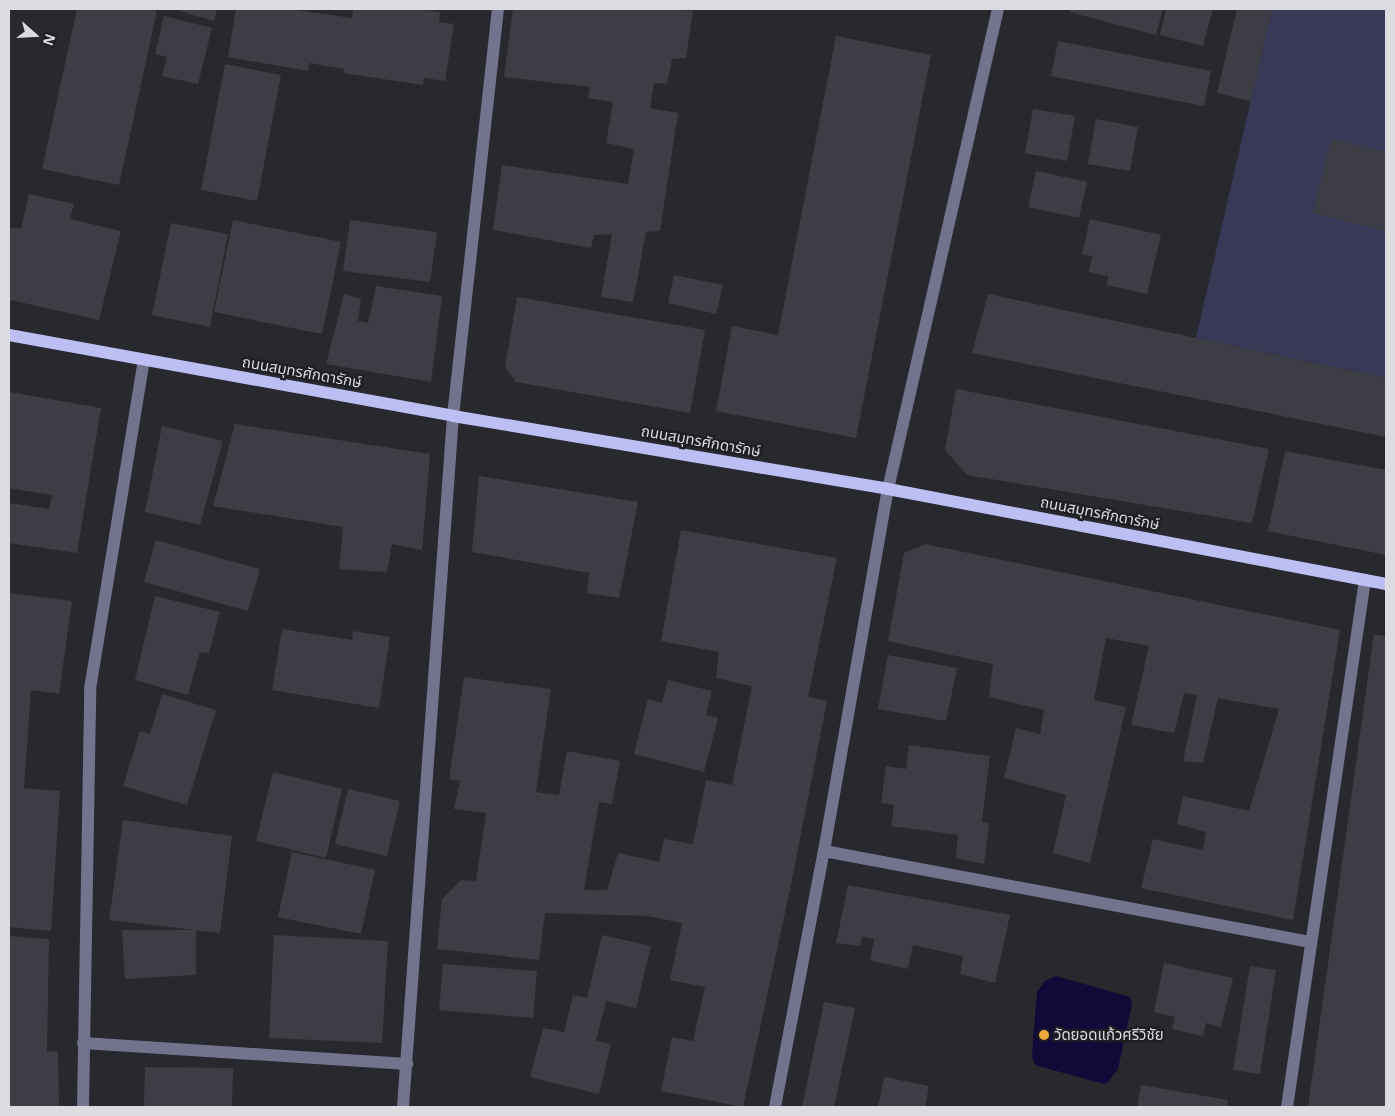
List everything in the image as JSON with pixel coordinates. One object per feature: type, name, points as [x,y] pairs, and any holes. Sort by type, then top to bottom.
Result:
[{"type":"main road","name":"ถนนสมุทรศักดารักษ์","points":[[9,335],[453,416],[888,489],[1386,584]]},
{"type":"street","points":[[403,1107],[453,416],[498,9]]},
{"type":"street","points":[[775,1107],[824,851],[888,489],[998,9]]},
{"type":"street","points":[[84,1107],[83,1043],[90,688],[144,360]]},
{"type":"street","points":[[1286,1107],[1365,580]]},
{"type":"street","points":[[824,851],[1311,942]]},
{"type":"street","points":[[83,1043],[407,1064]]},
{"type":"shaded area","points":[[1272,9],[1386,9],[1386,378],[1196,338]]},
{"type":"shaded area","points":[[1056,976],[1130,997],[1132,1004],[1118,1069],[1108,1082],[1104,1084],[1038,1066],[1034,1063],[1032,1055],[1037,992],[1045,981]]},
{"type":"building","points":[[77,9],[145,9],[157,11],[119,185],[42,169]]},
{"type":"building","points":[[173,9],[217,9],[214,21]]},
{"type":"building","points":[[236,9],[289,9],[352,18],[353,9],[417,9],[440,12],[439,22],[454,24],[445,81],[424,78],[423,85],[343,73],[344,69],[309,63],[308,71],[228,57]]},
{"type":"building","points":[[513,9],[665,9],[693,11],[686,58],[672,59],[667,84],[654,83],[650,108],[678,113],[660,231],[646,232],[633,302],[601,297],[612,234],[594,235],[591,248],[493,230],[502,165],[628,184],[634,149],[606,143],[613,102],[588,98],[590,87],[504,77]]},
{"type":"building","points":[[1071,9],[1163,9],[1156,35],[1070,12]]},
{"type":"building","points":[[1166,9],[1213,9],[1203,46],[1160,35]]},
{"type":"building","points":[[1237,9],[1272,9],[1251,101],[1217,93]]},
{"type":"building","points":[[164,16],[212,28],[198,84],[162,76],[167,57],[155,54]]},
{"type":"building","points":[[836,36],[931,55],[856,438],[716,411],[732,326],[778,335]]},
{"type":"building","points":[[1058,41],[1211,71],[1204,106],[1051,76]]},
{"type":"building","points":[[225,64],[281,75],[257,201],[201,190]]},
{"type":"building","points":[[1033,109],[1075,116],[1067,161],[1025,153]]},
{"type":"building","points":[[1096,119],[1138,127],[1130,171],[1088,164]]},
{"type":"building","points":[[1331,139],[1386,152],[1386,231],[1313,213]]},
{"type":"building","points":[[1036,171],[1087,182],[1079,218],[1028,207]]},
{"type":"building","points":[[29,194],[74,204],[70,219],[121,231],[99,320],[11,300],[9,307],[9,227],[21,229]]},
{"type":"building","points":[[1090,219],[1161,235],[1147,294],[1107,285],[1108,276],[1089,272],[1092,256],[1082,254]]},
{"type":"building","points":[[233,220],[341,242],[322,334],[214,312]]},
{"type":"building","points":[[350,220],[437,232],[430,282],[343,271]]},
{"type":"building","points":[[171,223],[228,234],[210,327],[152,315]]},
{"type":"building","points":[[674,275],[723,285],[716,314],[668,303]]},
{"type":"building","points":[[376,286],[442,296],[431,382],[326,364],[344,294],[361,299],[358,321],[368,323]]},
{"type":"building","points":[[988,294],[1386,378],[1386,437],[972,353]]},
{"type":"building","points":[[517,297],[705,330],[690,413],[516,382],[505,367]]},
{"type":"building","points":[[956,389],[1269,449],[1252,523],[967,475],[945,450]]},
{"type":"building","points":[[9,392],[101,408],[77,553],[9,543],[9,503],[49,509],[52,495],[9,488]]},
{"type":"building","points":[[235,424],[430,454],[422,550],[392,544],[387,572],[339,569],[343,527],[213,506]]},
{"type":"building","points":[[162,426],[223,441],[200,525],[145,512]]},
{"type":"building","points":[[1285,451],[1386,470],[1386,555],[1268,531]]},
{"type":"building","points":[[479,476],[638,502],[619,598],[587,593],[589,573],[472,552]]},
{"type":"building","points":[[681,530],[837,558],[808,697],[827,701],[791,885],[743,1107],[661,1091],[672,1037],[693,1041],[705,987],[670,980],[682,923],[647,916],[545,913],[539,960],[437,949],[442,899],[461,880],[476,881],[486,813],[454,809],[460,781],[449,779],[464,677],[551,689],[536,792],[559,795],[567,751],[620,761],[612,804],[599,802],[584,890],[607,890],[618,853],[659,862],[664,839],[693,844],[706,780],[732,785],[752,686],[716,678],[719,652],[661,641]]},
{"type":"building","points":[[156,540],[260,569],[248,611],[144,582]]},
{"type":"building","points":[[925,544],[1340,630],[1293,920],[1141,888],[1153,839],[1203,850],[1206,832],[1177,824],[1183,796],[1249,811],[1279,709],[1218,698],[1203,763],[1183,761],[1197,695],[1184,693],[1174,733],[1131,725],[1149,646],[1106,638],[1094,700],[1126,707],[1090,863],[1053,853],[1066,795],[1004,778],[1016,728],[1040,734],[1044,710],[989,697],[993,664],[888,641],[904,553]]},
{"type":"building","points":[[9,593],[72,601],[59,694],[31,690],[24,788],[60,791],[51,931],[9,927]]},
{"type":"building","points":[[155,596],[220,612],[209,653],[200,652],[188,695],[135,680]]},
{"type":"building","points":[[282,629],[352,640],[353,631],[390,637],[379,708],[272,690]]},
{"type":"building","points":[[1374,634],[1386,636],[1386,1107],[1308,1107]]},
{"type":"building","points":[[888,655],[957,668],[946,721],[878,709]]},
{"type":"building","points":[[668,680],[712,691],[706,715],[718,718],[704,772],[634,754],[648,699],[662,703]]},
{"type":"building","points":[[162,694],[216,710],[187,805],[123,786],[140,731],[150,734]]},
{"type":"building","points":[[909,745],[990,756],[982,822],[989,824],[984,864],[956,858],[958,835],[891,826],[894,805],[881,803],[886,766],[906,769]]},
{"type":"building","points":[[273,772],[342,789],[326,858],[256,841]]},
{"type":"building","points":[[348,789],[400,801],[387,856],[335,844]]},
{"type":"building","points":[[123,820],[232,836],[220,933],[109,920]]},
{"type":"building","points":[[292,852],[375,870],[361,934],[278,917]]},
{"type":"building","points":[[848,885],[1010,915],[995,983],[960,974],[963,956],[913,945],[908,969],[870,960],[874,939],[862,937],[860,946],[836,943]]},
{"type":"building","points":[[122,930],[196,930],[196,975],[125,979]]},
{"type":"building","points":[[274,935],[388,941],[382,1043],[269,1038]]},
{"type":"building","points":[[602,935],[651,946],[636,1008],[606,1001],[596,1041],[611,1044],[599,1094],[530,1077],[543,1028],[564,1032],[573,995],[587,998]]},
{"type":"building","points":[[9,936],[49,939],[47,1052],[58,1051],[59,1107],[9,1107]]},
{"type":"building","points":[[1164,963],[1233,978],[1221,1027],[1206,1023],[1203,1036],[1172,1029],[1175,1017],[1154,1012]]},
{"type":"building","points":[[443,964],[537,971],[533,1018],[439,1010]]},
{"type":"building","points":[[1250,966],[1276,970],[1260,1074],[1233,1070]]},
{"type":"building","points":[[824,1002],[855,1008],[834,1107],[802,1107]]},
{"type":"building","points":[[145,1067],[233,1068],[232,1107],[144,1107]]},
{"type":"building","points":[[884,1077],[929,1086],[925,1107],[878,1107]]},
{"type":"building","points":[[1141,1085],[1228,1100],[1227,1107],[1137,1107]]},
{"type":"place","name":"วัดยอดแก้วศรีวิชัย","points":[[1044,1035]]}]
